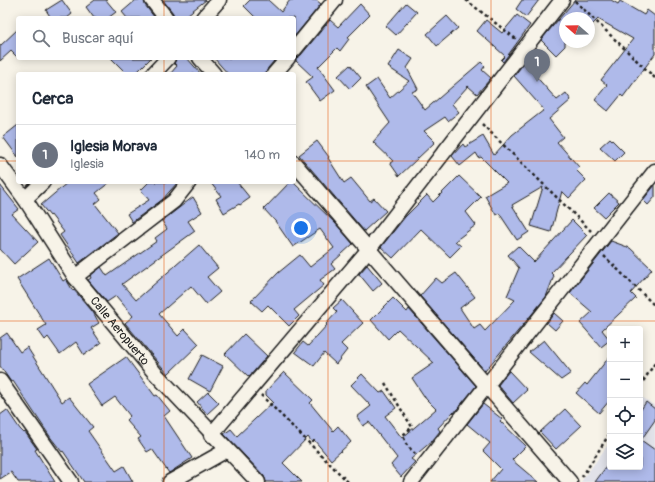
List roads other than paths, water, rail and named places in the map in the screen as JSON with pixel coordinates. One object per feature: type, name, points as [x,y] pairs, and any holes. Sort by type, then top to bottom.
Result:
[{"type":"street","points":[[152,0],[164,16]]},
{"type":"street","points":[[205,16],[219,0]]},
{"type":"street","points":[[296,48],[334,0]]},
{"type":"street","points":[[211,435],[369,249],[562,0]]},
{"type":"street","points":[[155,72],[166,60]]},
{"type":"street","points":[[202,60],[212,72]]},
{"type":"street","points":[[276,72],[286,60]]},
{"type":"street","name":"Calle Aeropuerto","points":[[0,165],[25,199],[75,277],[155,373],[211,435],[258,482]]},
{"type":"street","points":[[296,165],[570,482]]},
{"type":"street","points":[[411,482],[655,172]]},
{"type":"street","points":[[25,199],[42,184]]},
{"type":"street","points":[[75,277],[174,201],[187,184]]},
{"type":"street","points":[[0,381],[71,482]]},
{"type":"street","points":[[170,482],[227,450]]},
{"type":"place","name":"Iglesia Morava","points":[[537,82]]}]
